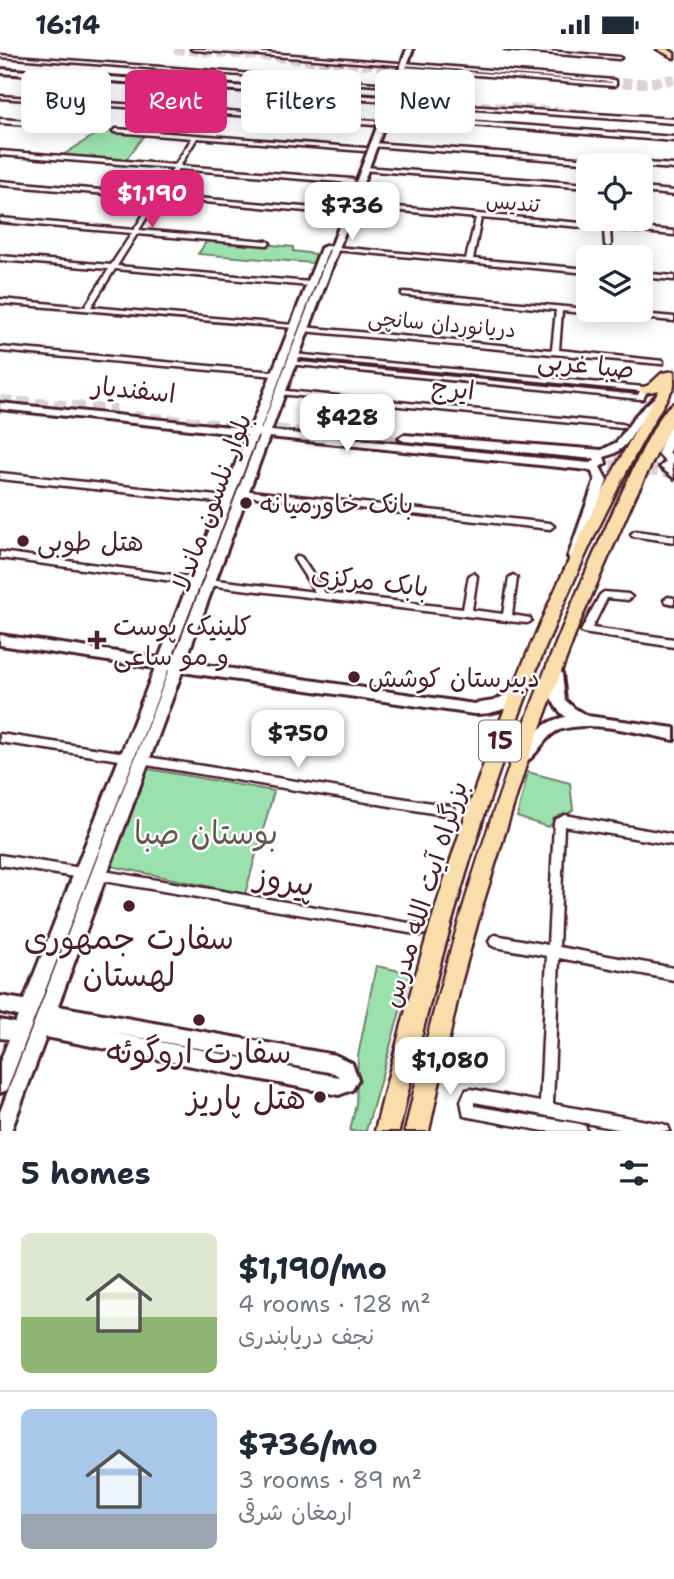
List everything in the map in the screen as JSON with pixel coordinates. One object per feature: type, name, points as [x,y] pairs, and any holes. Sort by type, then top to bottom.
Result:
[{"type":"highway","points":[[661,49],[674,56]]},
{"type":"highway","name":"بزرگراه آیت الله مدرس","points":[[417,1131],[453,967],[517,766],[554,665],[643,462],[659,398],[670,368]]},
{"type":"highway","name":"بزرگراه آیت الله مدرس","points":[[387,1131],[407,1040],[455,868],[518,693],[569,573],[659,398]]},
{"type":"main road","name":"بلوار نلسون ماندلا","points":[[399,70],[404,49]]},
{"type":"main road","name":"بلوار نلسون ماندلا","points":[[400,70],[410,49]]},
{"type":"main road","points":[[0,71],[241,89]]},
{"type":"main road","name":"بلوار نلسون ماندلا","points":[[201,581],[226,500],[279,392],[291,359],[310,284],[350,205],[364,169],[374,123]]},
{"type":"main road","name":"بلوار نلسون ماندلا","points":[[67,933],[98,875],[134,759],[169,665],[201,581],[241,493],[261,432],[261,409],[298,328],[352,180],[376,133]]},
{"type":"main road","points":[[261,432],[590,461],[617,450],[640,418],[659,398]]},
{"type":"main road","name":"اسفندیار","points":[[2,404],[9,399],[232,421],[246,418],[261,409]]},
{"type":"main road","name":"اسفندیار","points":[[2,404],[261,432],[590,461]]},
{"type":"main road","points":[[674,425],[663,453],[674,468]]},
{"type":"main road","points":[[297,435],[399,443]]},
{"type":"main road","points":[[569,573],[601,480],[590,461]]},
{"type":"main road","points":[[0,640],[474,709],[491,709],[518,693]]},
{"type":"main road","points":[[554,665],[558,702],[568,713],[585,721]]},
{"type":"main road","points":[[517,766],[550,727],[564,723],[585,721],[674,734]]},
{"type":"main road","name":"بلوار نلسون ماندلا","points":[[2,1131],[47,1019],[81,873],[134,759]]},
{"type":"main road","points":[[0,1022],[3,1004],[47,1019],[339,1086],[346,1084],[349,1079],[346,1069],[335,1064],[47,1019]]},
{"type":"main road","name":"بلوار نلسون ماندلا","points":[[0,1084],[20,1032],[47,1019]]},
{"type":"main road","points":[[0,1029],[20,1032]]},
{"type":"street","points":[[194,49],[614,83]]},
{"type":"street","points":[[507,49],[619,58]]},
{"type":"street","points":[[0,56],[375,84]]},
{"type":"street","points":[[401,67],[417,70]]},
{"type":"street","points":[[0,97],[241,114]]},
{"type":"street","points":[[475,106],[674,121]]},
{"type":"street","points":[[0,121],[21,122]]},
{"type":"street","points":[[361,122],[374,123]]},
{"type":"street","points":[[475,124],[674,139]]},
{"type":"street","points":[[117,131],[576,162]]},
{"type":"street","points":[[87,309],[195,137]]},
{"type":"street","points":[[0,153],[352,180]]},
{"type":"street","points":[[544,160],[576,163]]},
{"type":"street","points":[[653,167],[674,169]]},
{"type":"street","points":[[653,168],[661,168]]},
{"type":"street","points":[[364,169],[576,185]]},
{"type":"street","points":[[0,183],[339,212]]},
{"type":"street","points":[[653,191],[674,193]]},
{"type":"street","name":"تندیس","points":[[350,205],[576,224]]},
{"type":"street","points":[[469,261],[479,216]]},
{"type":"street","points":[[0,220],[267,243]]},
{"type":"street","points":[[607,231],[608,245]]},
{"type":"street","name":"تندیس","points":[[652,231],[674,233]]},
{"type":"street","points":[[329,249],[576,270]]},
{"type":"street","points":[[0,258],[310,284]]},
{"type":"street","points":[[653,276],[674,278]]},
{"type":"street","points":[[404,294],[674,319]]},
{"type":"street","name":"دریانوردان سانچی","points":[[0,301],[555,352],[670,368]]},
{"type":"street","points":[[555,352],[559,308]]},
{"type":"street","points":[[0,349],[275,374]]},
{"type":"street","name":"صبا غربی","points":[[291,359],[606,390],[659,398]]},
{"type":"street","name":"ایرج","points":[[279,392],[622,426]]},
{"type":"street","points":[[0,475],[226,500]]},
{"type":"street","points":[[241,493],[550,526]]},
{"type":"street","points":[[635,534],[674,539]]},
{"type":"street","name":"بابک مرکزی","points":[[0,555],[527,620]]},
{"type":"street","points":[[298,559],[323,596]]},
{"type":"street","points":[[467,613],[473,576]]},
{"type":"street","points":[[508,618],[513,578]]},
{"type":"street","points":[[628,597],[604,595],[586,631],[674,643]]},
{"type":"street","points":[[0,738],[450,811]]},
{"type":"street","points":[[547,1109],[559,823],[561,821],[674,839]]},
{"type":"street","points":[[0,860],[81,873]]},
{"type":"street","name":"پیروز","points":[[98,875],[421,930]]},
{"type":"street","points":[[495,941],[674,974]]},
{"type":"street","points":[[580,1131],[469,1111],[467,1101],[471,1095],[663,1131]]},
{"type":"green space","points":[[98,133],[145,134],[126,160],[63,155]]},
{"type":"green space","points":[[208,239],[293,247],[293,251],[316,254],[313,263],[198,254]]},
{"type":"green space","name":"بوستان صبا","points":[[148,769],[274,791],[245,894],[111,866]]},
{"type":"green space","points":[[528,772],[570,783],[573,810],[548,827],[517,817]]},
{"type":"green space","points":[[376,966],[411,973],[366,1131],[350,1131],[356,1104],[358,1056]]},
{"type":"tunnel","points":[[174,49],[606,83],[647,83],[674,79]]},
{"type":"tunnel","points":[[365,97],[587,114]]},
{"type":"tunnel","points":[[0,401],[116,410]]},
{"type":"tunnel","points":[[133,417],[490,450]]},
{"type":"tunnel","points":[[399,443],[465,450]]},
{"type":"tunnel","points":[[449,448],[674,472]]},
{"type":"tunnel","points":[[471,448],[674,467]]},
{"type":"place","name":"بانک خاورمیانه","points":[[246,503]]},
{"type":"place","name":"هتل طوبی","points":[[23,541]]},
{"type":"place","name":"کلینیک پوست و مو ساعی","points":[[97,640]]},
{"type":"place","name":"دبیرستان کوشش","points":[[354,677]]},
{"type":"place","name":"سفارت جمهوری لهستان","points":[[129,906]]},
{"type":"place","name":"سفارت اروگوئه","points":[[199,1020]]},
{"type":"place","name":"هتل پاریز","points":[[320,1097]]}]
